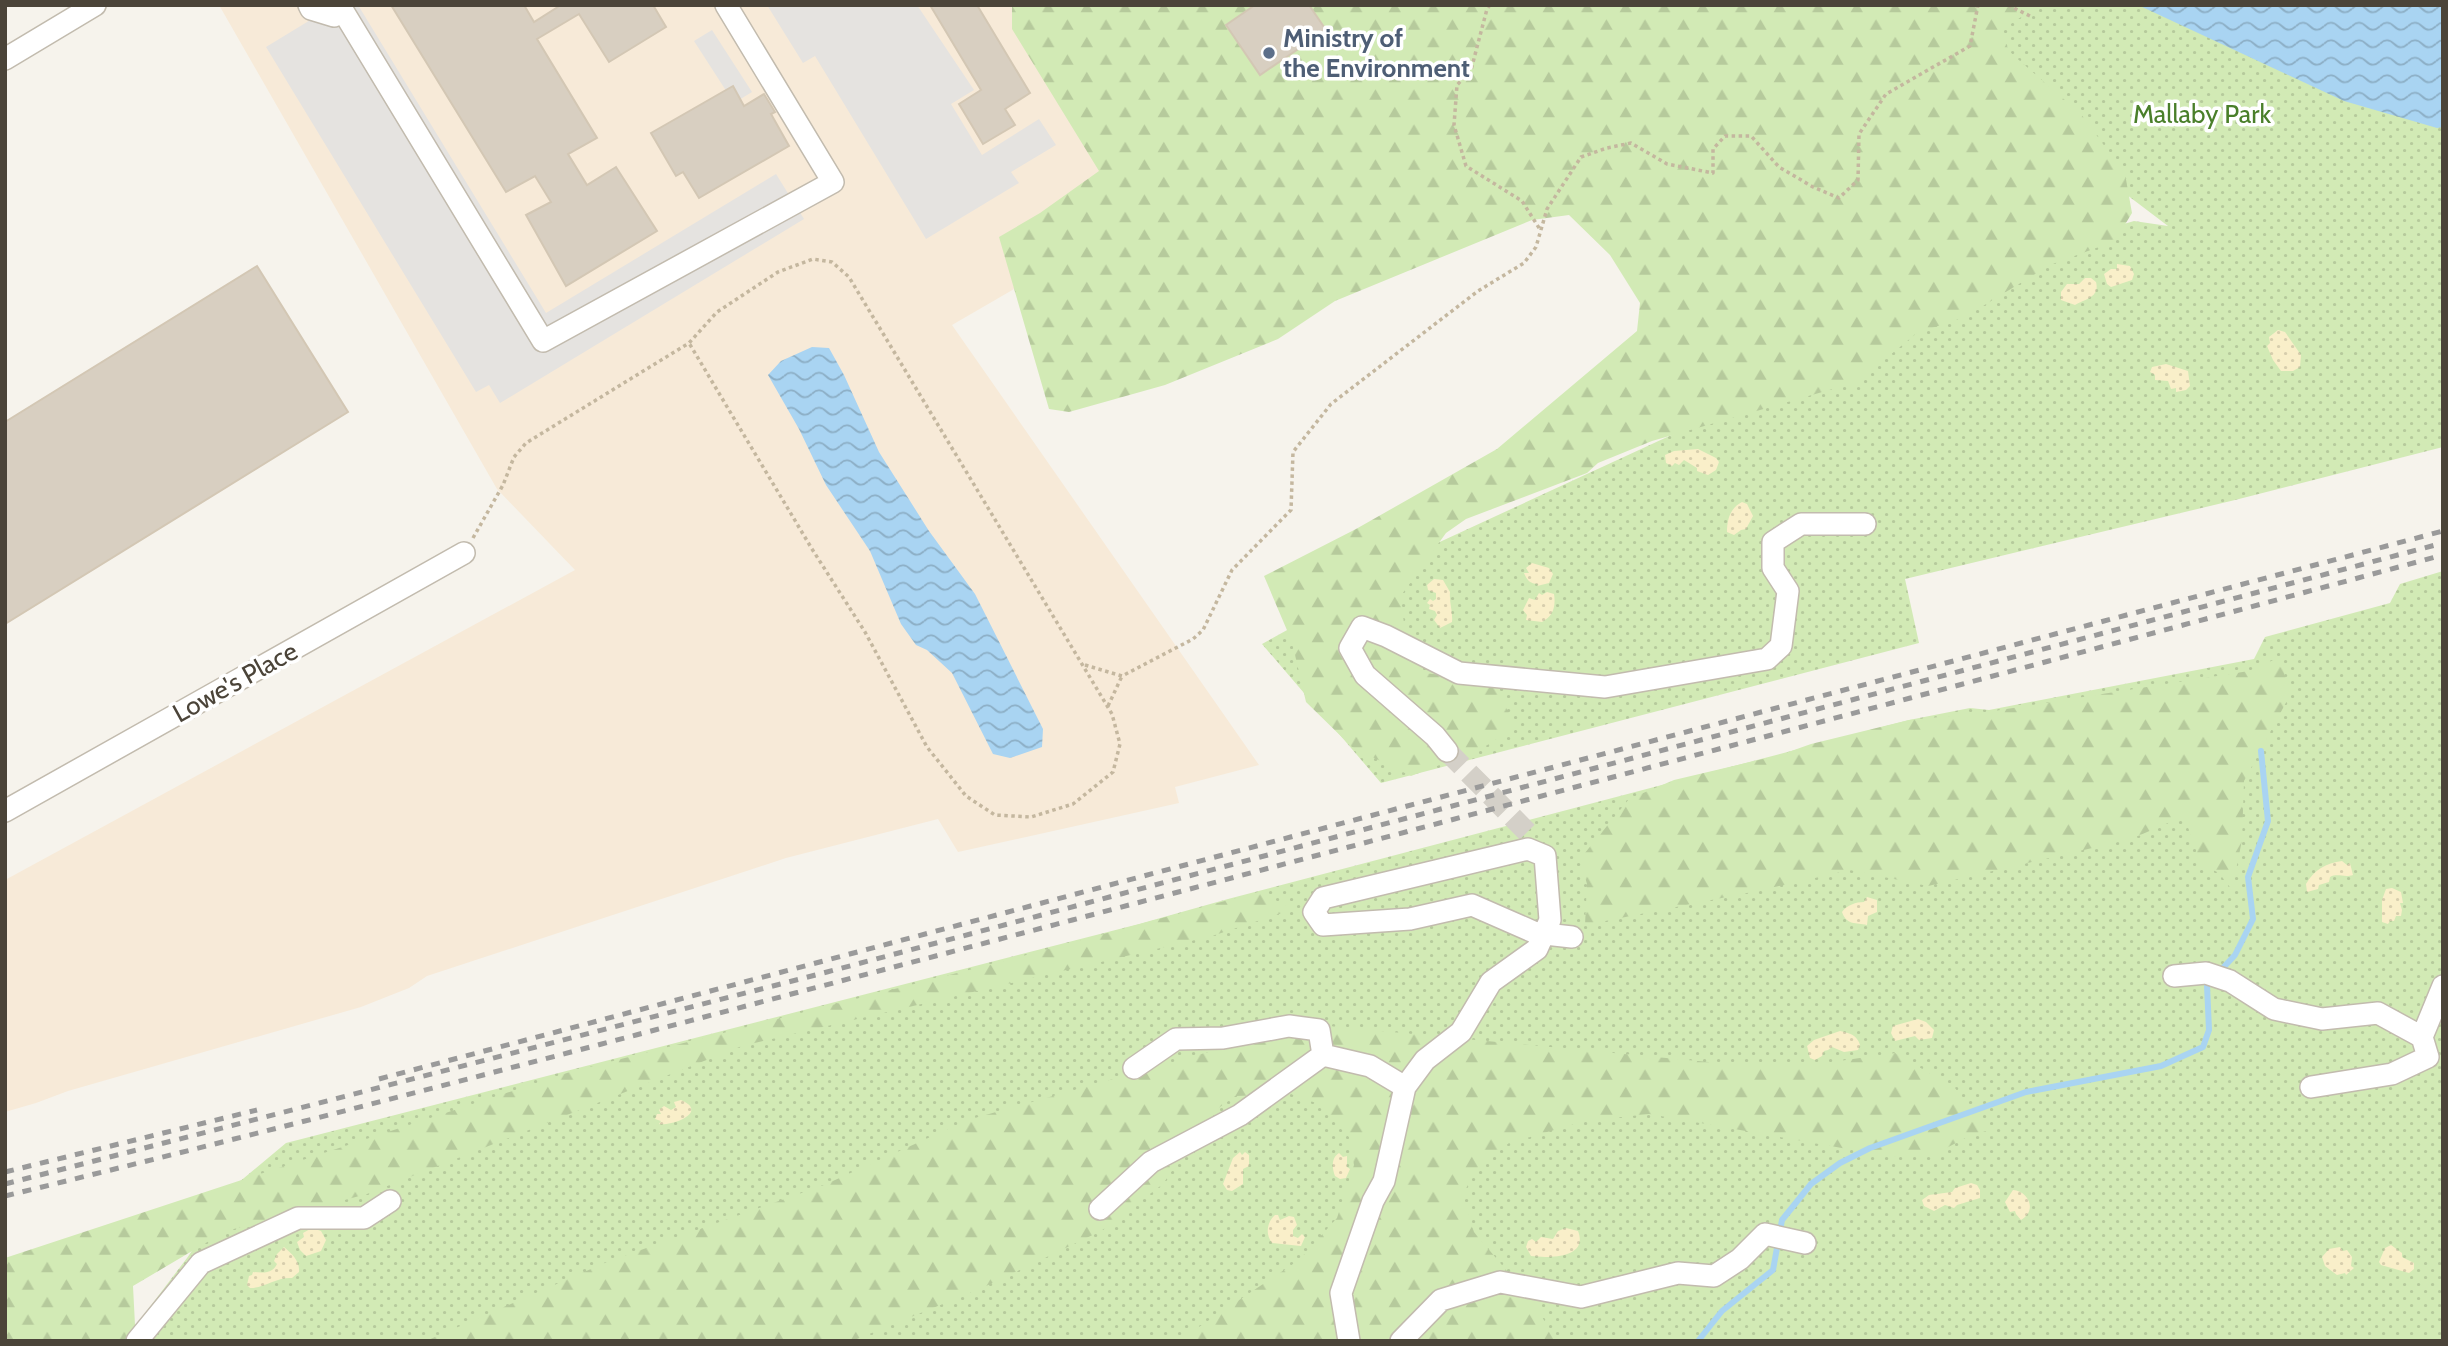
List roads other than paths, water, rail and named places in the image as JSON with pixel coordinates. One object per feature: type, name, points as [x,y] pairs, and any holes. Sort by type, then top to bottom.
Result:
[{"type":"street","points":[[5,59],[95,5]]},
{"type":"street","points":[[309,5],[311,9],[334,16],[342,11],[543,341],[833,182],[726,5]]},
{"type":"street","points":[[1447,751],[1436,737],[1365,675],[1350,648],[1362,627],[1386,636],[1459,673],[1592,686],[1605,687],[1767,659],[1781,646],[1788,591],[1773,568],[1773,542],[1801,524],[1865,524]]},
{"type":"street","name":"Lowe's Place","points":[[5,811],[464,553]]},
{"type":"street","points":[[1349,1341],[1342,1293],[1373,1201],[1384,1181],[1405,1087],[1425,1060],[1461,1032],[1491,982],[1537,949],[1550,920],[1545,856],[1531,836]]},
{"type":"street","points":[[1545,856],[1528,849],[1372,885],[1324,898],[1314,912],[1323,925],[1410,919],[1472,905],[1544,935],[1572,937]]},
{"type":"street","points":[[2174,975],[2206,973],[2230,981],[2274,1009],[2322,1019],[2378,1013],[2422,1037]]},
{"type":"street","points":[[2311,1087],[2392,1074],[2428,1057],[2422,1037],[2443,986]]},
{"type":"street","points":[[1135,1068],[1176,1039],[1223,1038],[1289,1026],[1319,1030],[1323,1055]]},
{"type":"street","points":[[1100,1209],[1151,1162],[1240,1115],[1323,1055],[1370,1066],[1405,1087]]},
{"type":"street","points":[[137,1341],[201,1262],[298,1218],[364,1218],[390,1202]]},
{"type":"street","points":[[1401,1341],[1441,1300],[1500,1282],[1581,1297],[1678,1273],[1714,1276],[1740,1258],[1765,1234],[1805,1242]]},
{"type":"water","points":[[2138,5],[2443,5],[2443,127],[2437,128],[2344,101]]},
{"type":"water","points":[[812,347],[829,348],[879,452],[929,531],[975,594],[1043,729],[1042,747],[1010,758],[993,754],[952,673],[927,650],[916,645],[901,624],[870,551],[826,485],[799,429],[768,375],[781,361]]},
{"type":"waterway","points":[[1698,1341],[1722,1311],[1773,1270],[1782,1220],[1811,1184],[1840,1163],[1870,1148],[2026,1092],[2161,1066],[2203,1047],[2209,1030],[2207,985],[2235,955],[2253,919],[2248,877],[2268,821],[2261,751]]},
{"type":"tunnel","points":[[1447,751],[1531,836]]},
{"type":"railway","points":[[379,1079],[2443,531]]},
{"type":"railway","points":[[5,1184],[827,972],[2443,543]]},
{"type":"railway","points":[[5,1196],[642,1033],[2443,555]]},
{"type":"railway","points":[[5,1172],[257,1110]]},
{"type":"place","name":"Ministry of the Environment","points":[[1269,53]]},
{"type":"park label","name":"Mallaby Park","points":[[2202,114]]}]
